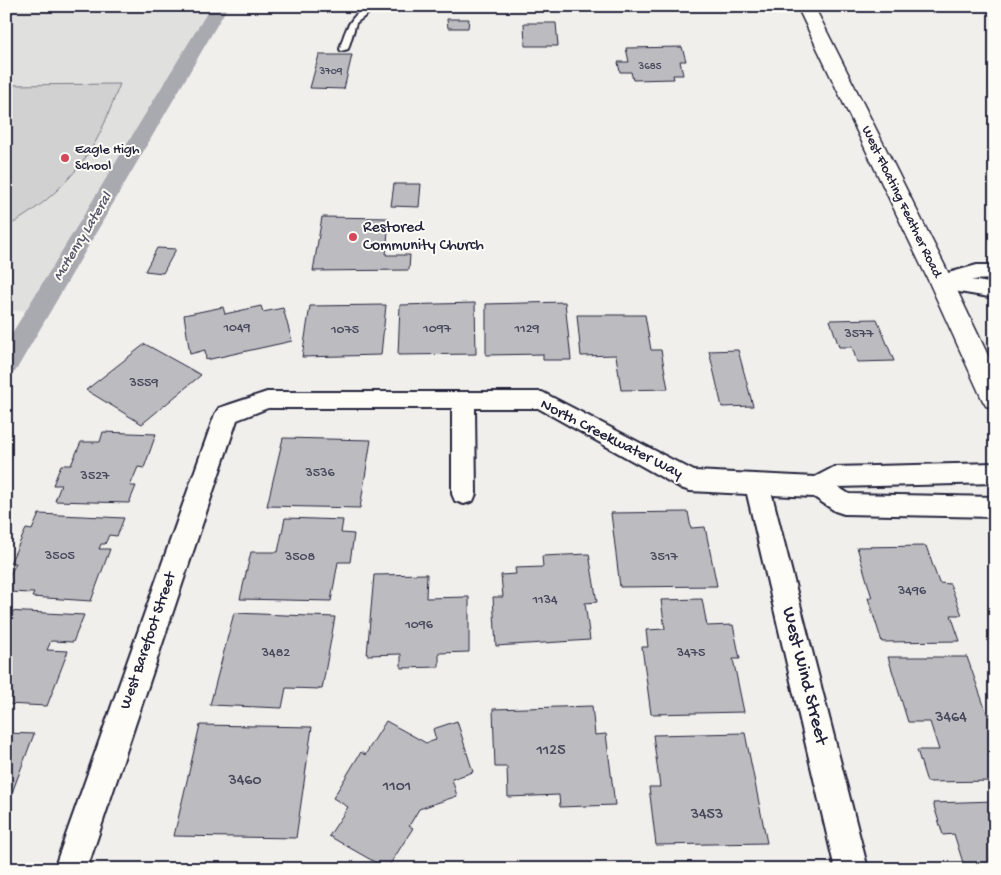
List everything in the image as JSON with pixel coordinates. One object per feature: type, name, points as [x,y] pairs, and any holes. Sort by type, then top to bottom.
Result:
[{"type":"main road","name":"West Floating Feather Road","points":[[804,6],[941,282],[995,399]]},
{"type":"street","points":[[941,282],[977,272],[995,272]]},
{"type":"street","points":[[941,282],[995,291]]},
{"type":"street","name":"North Creekwater Way","points":[[227,414],[267,400],[542,400],[690,481],[819,487],[834,477],[995,473]]},
{"type":"street","points":[[463,400],[464,494]]},
{"type":"street","name":"West Barefoot Street","points":[[70,869],[227,414]]},
{"type":"street","name":"West Wind Street","points":[[757,484],[852,869]]},
{"type":"street","points":[[819,487],[844,504],[995,506]]},
{"type":"lane","points":[[344,49],[352,20],[357,14],[374,6]]},
{"type":"lane","points":[[660,6],[804,6]]},
{"type":"shaded area","name":"Eagle High School","points":[[6,6],[210,6],[36,310],[6,311]]},
{"type":"shaded area","points":[[120,84],[99,135],[82,162],[60,188],[34,210],[6,227],[6,85]]},
{"type":"building","points":[[447,19],[469,19],[468,28],[448,28]]},
{"type":"building","points":[[524,23],[556,23],[558,46],[525,46]]},
{"type":"building","points":[[682,47],[686,61],[680,61],[683,75],[673,75],[674,79],[633,80],[631,72],[620,72],[618,62],[629,62],[626,48]]},
{"type":"building","points":[[319,55],[352,55],[344,89],[310,88]]},
{"type":"building","points":[[394,184],[421,184],[419,207],[391,206]]},
{"type":"building","name":"Restored Community Church","points":[[322,217],[389,218],[386,255],[410,255],[409,270],[313,271]]},
{"type":"building","points":[[157,248],[176,249],[163,273],[145,271]]},
{"type":"building","points":[[565,302],[571,360],[543,360],[543,354],[486,355],[486,304]]},
{"type":"building","points":[[475,303],[476,354],[398,355],[400,305]]},
{"type":"building","points":[[386,305],[381,355],[302,357],[310,306]]},
{"type":"building","points":[[261,306],[263,312],[283,308],[292,341],[206,360],[205,350],[190,354],[184,315],[223,307],[225,314]]},
{"type":"building","points":[[577,315],[645,315],[651,350],[661,350],[668,389],[621,390],[616,355],[581,356]]},
{"type":"building","points":[[877,319],[894,361],[857,362],[852,347],[839,347],[830,320]]},
{"type":"building","points":[[145,344],[201,375],[142,424],[86,390]]},
{"type":"building","points":[[738,350],[753,406],[722,407],[709,351]]},
{"type":"building","points":[[103,432],[156,434],[144,468],[138,467],[130,486],[136,486],[129,503],[55,501],[61,485],[53,485],[61,465],[71,465],[81,442],[100,442]]},
{"type":"building","points":[[283,438],[371,440],[360,508],[267,506]]},
{"type":"building","points":[[688,512],[691,528],[705,527],[717,586],[620,587],[611,513]]},
{"type":"building","points":[[39,514],[124,518],[117,536],[109,535],[105,544],[101,544],[99,549],[110,549],[91,601],[32,597],[34,593],[6,592],[6,583],[16,563],[10,563],[26,529],[32,530]]},
{"type":"building","points":[[285,518],[343,520],[341,533],[354,534],[350,562],[338,562],[331,601],[240,599],[251,552],[278,552]]},
{"type":"building","points":[[926,546],[939,583],[950,584],[962,615],[951,615],[960,641],[882,642],[868,598],[872,598],[857,547]]},
{"type":"building","points":[[589,554],[597,602],[585,603],[590,640],[496,646],[493,597],[503,597],[501,575],[516,574],[515,568],[543,567],[542,556]]},
{"type":"building","points":[[427,574],[426,598],[469,597],[469,652],[439,653],[439,667],[401,668],[401,654],[367,655],[374,575]]},
{"type":"building","points":[[702,599],[707,626],[733,625],[740,659],[733,659],[744,712],[651,714],[642,647],[648,647],[646,630],[665,629],[661,600]]},
{"type":"building","points":[[6,611],[84,615],[73,642],[51,641],[47,650],[68,651],[47,706],[6,704]]},
{"type":"building","points":[[234,613],[335,617],[322,689],[286,688],[282,708],[210,705]]},
{"type":"building","points":[[888,657],[967,657],[987,714],[995,714],[995,781],[927,782],[917,750],[939,750],[930,722],[908,722]]},
{"type":"building","points":[[592,706],[595,735],[606,734],[615,805],[560,807],[559,795],[508,797],[507,767],[495,767],[493,709]]},
{"type":"building","points":[[386,721],[426,743],[436,740],[433,729],[457,721],[473,772],[452,779],[457,796],[419,809],[409,826],[413,828],[387,869],[329,836],[348,807],[333,798],[361,752],[365,755]]},
{"type":"building","points":[[200,725],[312,727],[296,838],[174,836]]},
{"type":"building","points":[[6,733],[34,734],[7,806],[6,806]]},
{"type":"building","points":[[745,733],[767,843],[656,845],[649,787],[660,787],[653,735]]},
{"type":"building","points":[[995,801],[995,869],[965,869],[954,834],[943,835],[933,803]]},
{"type":"waterway","name":"McHenry Lateral","points":[[6,365],[220,6]]},
{"type":"place","name":"Eagle High School","points":[[65,158]]},
{"type":"place","name":"Restored Community Church","points":[[353,237]]}]
